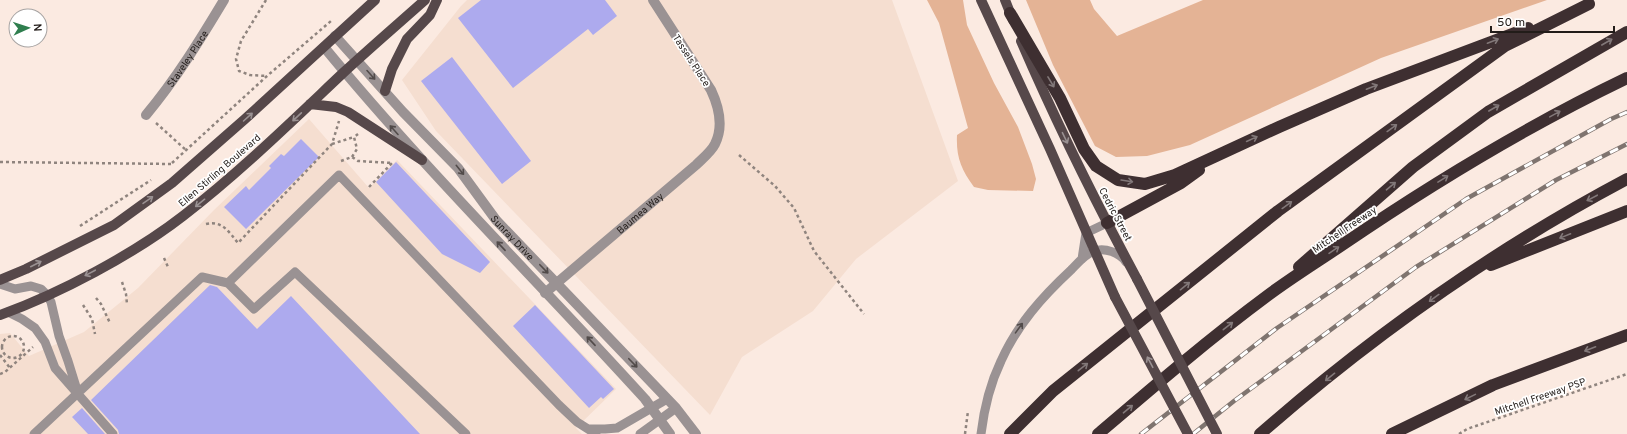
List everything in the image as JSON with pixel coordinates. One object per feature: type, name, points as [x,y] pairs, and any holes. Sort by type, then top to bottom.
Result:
[{"type":"highway","points":[[1010,13],[1060,98],[1084,149],[1096,166],[1118,180],[1145,184],[1175,175],[1278,127],[1366,89],[1595,2]]},
{"type":"highway","points":[[1010,434],[1053,391],[1278,212],[1505,46],[1595,2]]},
{"type":"highway","points":[[1267,296],[1346,224],[1413,167],[1488,112],[1627,32]]},
{"type":"highway","name":"Mitchell Freeway","points":[[1098,434],[1170,373],[1267,296],[1395,209],[1489,150],[1570,105],[1627,78]]},
{"type":"highway","points":[[1107,223],[1182,183],[1217,156]]},
{"type":"highway","points":[[1260,434],[1370,345],[1466,276],[1526,236],[1627,180]]},
{"type":"highway","points":[[1466,276],[1627,211]]},
{"type":"highway","points":[[1392,434],[1493,385],[1627,335]]},
{"type":"main road","name":"Ellen Stirling Boulevard","points":[[0,280],[26,269],[114,225],[172,183],[375,0]]},
{"type":"main road","name":"Ellen Stirling Boulevard","points":[[4,313],[47,295],[109,264],[182,217],[247,163],[357,60],[425,0]]},
{"type":"main road","points":[[385,91],[392,69],[408,39],[430,15],[437,0]]},
{"type":"main road","points":[[981,0],[1050,149],[1108,283],[1188,434]]},
{"type":"main road","name":"Cedric Street","points":[[1005,0],[1048,105],[1107,223],[1217,434]]},
{"type":"main road","points":[[310,104],[336,106],[348,112],[422,160]]},
{"type":"street","name":"Staveley Place","points":[[146,115],[168,89],[186,63],[224,0]]},
{"type":"street","name":"Tassels Place","points":[[653,0],[711,90],[718,105],[720,124]]},
{"type":"street","name":"Sunray Drive","points":[[335,36],[402,112],[458,168],[496,220],[676,408],[696,434]]},
{"type":"street","name":"Sunray Drive","points":[[324,47],[344,72],[422,160],[652,408],[670,434]]},
{"type":"street","name":"Baumea Way","points":[[545,293],[696,166],[715,145],[720,124]]},
{"type":"lane","points":[[228,284],[339,175],[559,405],[596,434]]},
{"type":"lane","points":[[1082,259],[1086,233],[1107,223]]},
{"type":"lane","points":[[981,434],[984,415],[1000,362],[1016,332],[1040,299],[1082,259],[1094,251],[1107,250],[1123,257],[1136,279]]},
{"type":"lane","points":[[34,434],[202,277],[228,284],[254,309],[295,272],[466,434]]},
{"type":"lane","points":[[0,284],[15,289],[31,286],[41,289],[47,295],[51,302],[59,336],[78,393]]},
{"type":"lane","points":[[4,313],[22,319],[35,328],[45,342],[55,368],[113,434]]},
{"type":"lane","points":[[587,428],[617,428],[667,399]]},
{"type":"lane","points":[[640,434],[676,408]]},
{"type":"path","points":[[266,0],[242,41],[236,59],[240,71],[250,75],[267,76]]},
{"type":"path","points":[[168,167],[333,18]]},
{"type":"path","points":[[146,115],[186,150]]},
{"type":"path","points":[[206,224],[213,222],[222,224],[238,243],[332,144],[340,117]]},
{"type":"path","points":[[332,144],[354,137],[360,132]]},
{"type":"path","points":[[342,162],[352,157],[358,149],[354,137]]},
{"type":"path","points":[[739,155],[776,186],[794,208],[814,251],[864,314]]},
{"type":"path","points":[[352,157],[358,161],[393,162]]},
{"type":"path","points":[[369,187],[396,159]]},
{"type":"path","points":[[0,162],[171,164]]},
{"type":"path","points":[[74,229],[152,179]]},
{"type":"path","points":[[164,258],[168,267]]},
{"type":"path","points":[[122,282],[126,294],[127,304]]},
{"type":"path","points":[[96,298],[102,304],[110,322]]},
{"type":"path","points":[[84,305],[92,319],[95,334]]},
{"type":"path","points":[[10,336],[16,336],[21,339],[24,345],[22,356],[16,359],[5,356],[2,350],[2,344],[5,339],[10,336]]},
{"type":"path","points":[[0,374],[10,368],[35,346]]},
{"type":"path","points":[[0,355],[10,368]]},
{"type":"path","name":"Mitchell Freeway PSP","points":[[1459,434],[1466,430],[1627,374]]},
{"type":"path","points":[[965,434],[968,411]]},
{"type":"shaded area","points":[[467,0],[892,0],[958,181],[856,259],[813,311],[742,357],[710,415],[436,131],[402,80]]},
{"type":"shaded area","points":[[927,0],[963,0],[967,25],[994,83],[1018,127],[1032,164],[1036,179],[1033,191],[988,190],[974,187],[966,174],[960,162],[957,150],[957,135],[968,128],[939,23]]},
{"type":"shaded area","points":[[1026,0],[1090,0],[1094,9],[1117,36],[1203,0],[1547,0],[1381,58],[1190,145],[1147,156],[1116,157],[1095,146],[1053,65]]},
{"type":"shaded area","points":[[309,119],[369,188],[397,160],[616,389],[576,428],[582,434],[0,434],[0,334],[10,333],[29,356],[84,332],[138,288],[214,210]]},
{"type":"building","points":[[481,0],[605,0],[617,16],[593,35],[588,29],[513,88],[458,18]]},
{"type":"building","points":[[452,57],[531,161],[502,184],[421,81]]},
{"type":"building","points":[[301,139],[319,157],[246,229],[224,207],[246,186],[249,190],[271,168],[269,166],[281,154],[284,156]]},
{"type":"building","points":[[396,162],[490,262],[480,273],[442,254],[376,182]]},
{"type":"building","points":[[210,285],[217,287],[257,329],[291,296],[420,434],[119,434],[118,430],[91,400]]},
{"type":"building","points":[[535,305],[614,389],[603,399],[601,397],[589,408],[513,326]]},
{"type":"building","points":[[82,408],[105,434],[88,434],[72,417]]},
{"type":"railway","points":[[1141,434],[1277,328],[1466,199],[1611,119],[1627,112]]},
{"type":"railway","points":[[1193,434],[1234,401],[1416,267],[1556,180],[1627,144]]}]
